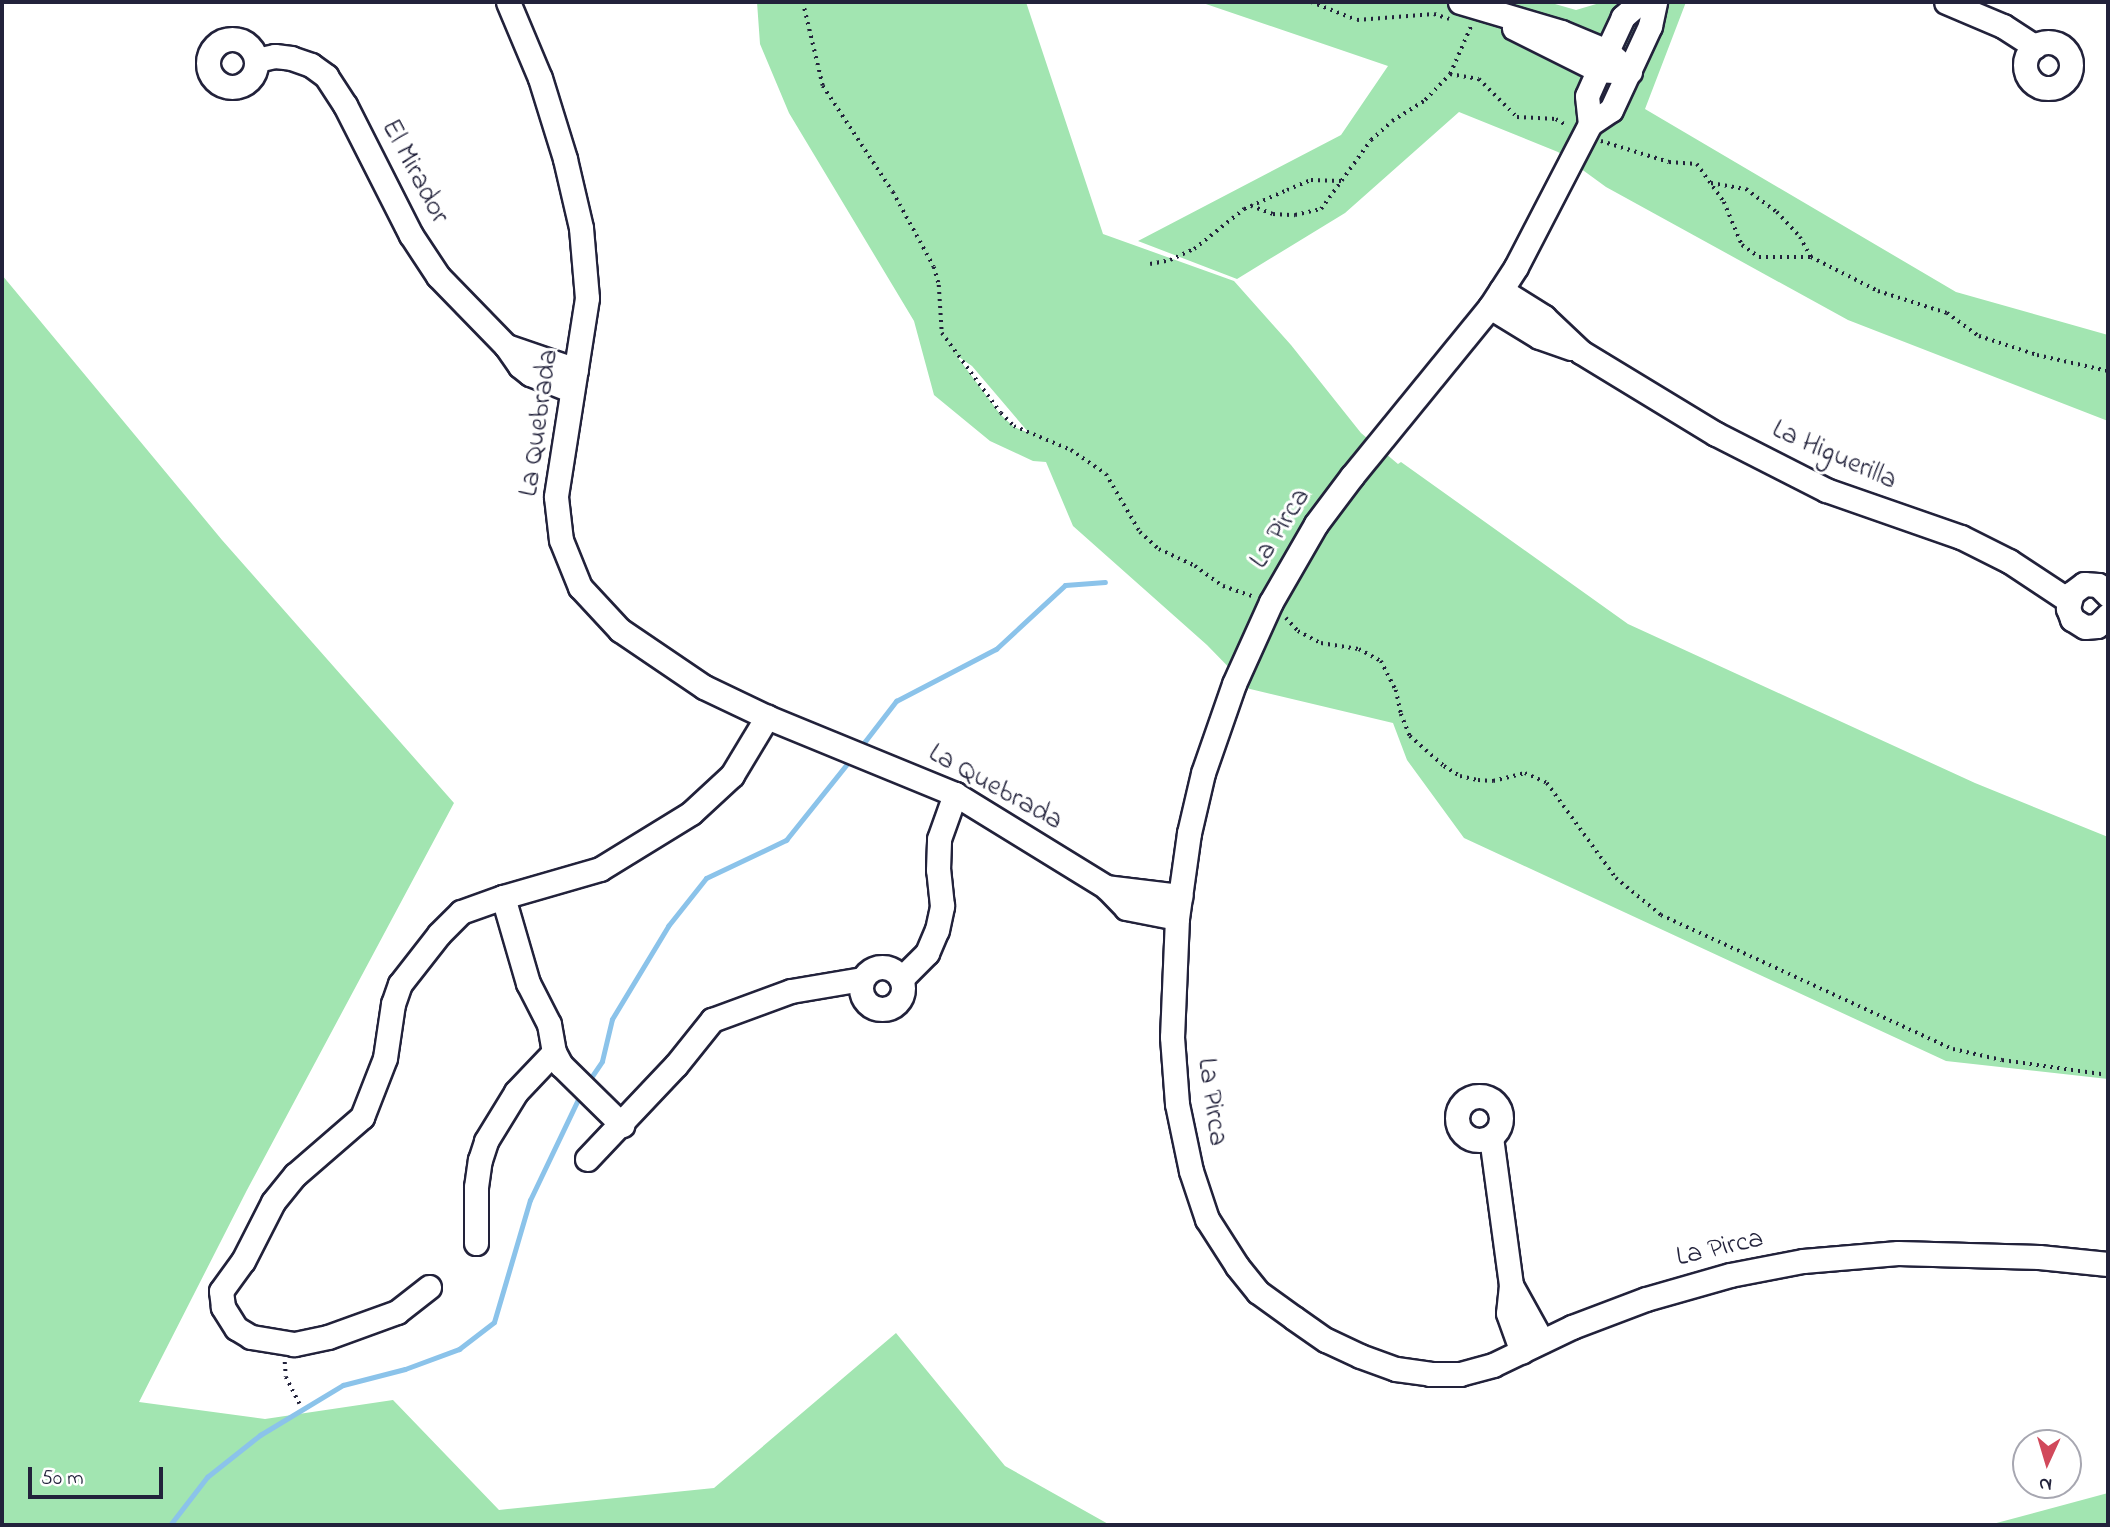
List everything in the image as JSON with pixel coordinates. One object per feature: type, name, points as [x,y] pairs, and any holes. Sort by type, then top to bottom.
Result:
[{"type":"street","name":"La Quebrada","points":[[508,2],[540,78],[565,159],[580,228],[587,298],[556,497],[561,540],[580,587],[620,630],[704,687],[767,717],[955,794],[1106,887],[1178,907]]},
{"type":"street","name":"La Pirca","points":[[1587,130],[1587,96],[1623,17],[1640,2]]},
{"type":"street","name":"La Pirca","points":[[1655,2],[1650,26],[1611,110],[1587,130],[1496,299],[1339,492],[1300,549],[1271,602],[1234,684],[1203,773],[1178,907],[1172,1037],[1177,1104],[1191,1171],[1208,1219],[1237,1266],[1258,1292],[1326,1340],[1396,1369],[1430,1374],[1460,1374],[1493,1366],[1609,1312],[1685,1287],[1803,1261],[1898,1253],[2026,1256],[2108,1264]]},
{"type":"street","points":[[1946,2],[2003,26],[2035,47]]},
{"type":"street","points":[[1470,13],[1561,32],[1603,60],[1630,72]]},
{"type":"street","name":"El Mirador","points":[[257,60],[291,58],[311,65],[326,76],[345,105],[411,235],[438,276],[530,374],[573,380]]},
{"type":"street","name":"La Higuerilla","points":[[1496,299],[1545,317],[1581,352],[1716,434],[1826,490],[1961,537],[2009,561],[2068,600],[2070,615],[2085,626],[2097,626],[2108,615]]},
{"type":"street","points":[[2068,600],[2071,593],[2084,584],[2098,585],[2108,594]]},
{"type":"street","points":[[429,1287],[397,1312],[328,1337],[294,1344],[251,1337],[236,1328],[223,1307],[221,1291],[243,1261],[273,1202],[295,1175],[362,1117],[385,1058],[393,1004],[400,984],[439,933],[461,912],[600,869],[691,813],[732,775],[767,717]]},
{"type":"street","points":[[901,979],[927,953],[937,930],[942,906],[938,870],[939,839],[955,794]]},
{"type":"street","points":[[503,897],[527,983],[549,1024],[554,1052],[561,1065],[622,1125]]},
{"type":"street","points":[[587,1159],[622,1125],[712,1020],[791,991],[862,979],[873,968],[881,967],[894,970],[901,979],[903,986],[898,1003],[880,1009],[864,1000],[861,993],[862,979]]},
{"type":"street","points":[[476,1243],[476,1187],[486,1142],[516,1092],[554,1052]]},
{"type":"street","points":[[1491,1138],[1511,1285],[1508,1313],[1521,1352]]},
{"type":"street","points":[[1511,1285],[1542,1341]]},
{"type":"path","points":[[803,2],[823,86],[893,192],[934,267],[939,285],[942,333],[1001,413],[1014,426],[1071,450],[1106,474],[1140,531],[1159,549],[1195,566],[1223,586],[1271,602],[1298,631],[1321,643],[1359,649],[1381,660],[1396,690],[1401,714],[1410,736],[1444,766],[1460,776],[1493,781],[1525,773],[1547,783],[1616,878],[1661,915],[1953,1049],[2108,1074]]},
{"type":"path","points":[[1251,205],[1273,214],[1295,215],[1321,209],[1371,140],[1392,121],[1424,100],[1450,74],[1470,13],[1357,20],[1311,2]]},
{"type":"path","points":[[1450,74],[1479,79],[1517,117],[1556,119],[1669,162],[1697,164],[1724,202],[1742,245],[1759,257],[1811,257],[1878,291],[1947,313],[1979,335],[2038,355],[2108,371]]},
{"type":"path","points":[[1150,264],[1170,260],[1194,249],[1251,205],[1311,180],[1341,181]]},
{"type":"path","points":[[1711,183],[1746,189],[1777,212],[1800,237],[1811,257]]},
{"type":"path","points":[[284,1342],[286,1377],[300,1404]]},
{"type":"green space","points":[[757,2],[1026,2],[1103,234],[1234,281],[1291,345],[1361,433],[1398,464],[1401,462],[1628,624],[1975,783],[2108,837],[2108,1079],[1946,1061],[1464,838],[1407,760],[1393,723],[1246,688],[1207,645],[1073,526],[1046,462],[1033,461],[990,441],[934,395],[914,321],[789,113],[760,44]],"holes":[[[956,355],[972,366],[1029,433],[1014,427],[1000,414]]]},
{"type":"green space","points":[[1200,2],[1548,2],[1576,10],[1603,2],[1686,2],[1645,109],[1956,292],[2108,335],[2108,421],[1848,320],[1606,187],[1558,152],[1459,112],[1345,213],[1237,279],[1138,241],[1341,135],[1388,66]]},
{"type":"green space","points":[[2,275],[222,540],[454,803],[247,1190],[139,1402],[265,1419],[393,1400],[499,1510],[714,1488],[896,1333],[1005,1466],[1110,1525],[2,1525]]},
{"type":"green space","points":[[2108,1493],[2108,1525],[1989,1525]]},
{"type":"waterway","points":[[859,749],[896,701],[996,649],[1065,585],[1105,582]]},
{"type":"waterway","points":[[588,1082],[602,1061],[612,1019],[668,926],[706,878],[786,840],[851,759]]},
{"type":"waterway","points":[[170,1525],[207,1477],[260,1435],[343,1385],[405,1369],[459,1349],[494,1322],[530,1200],[581,1093]]}]
